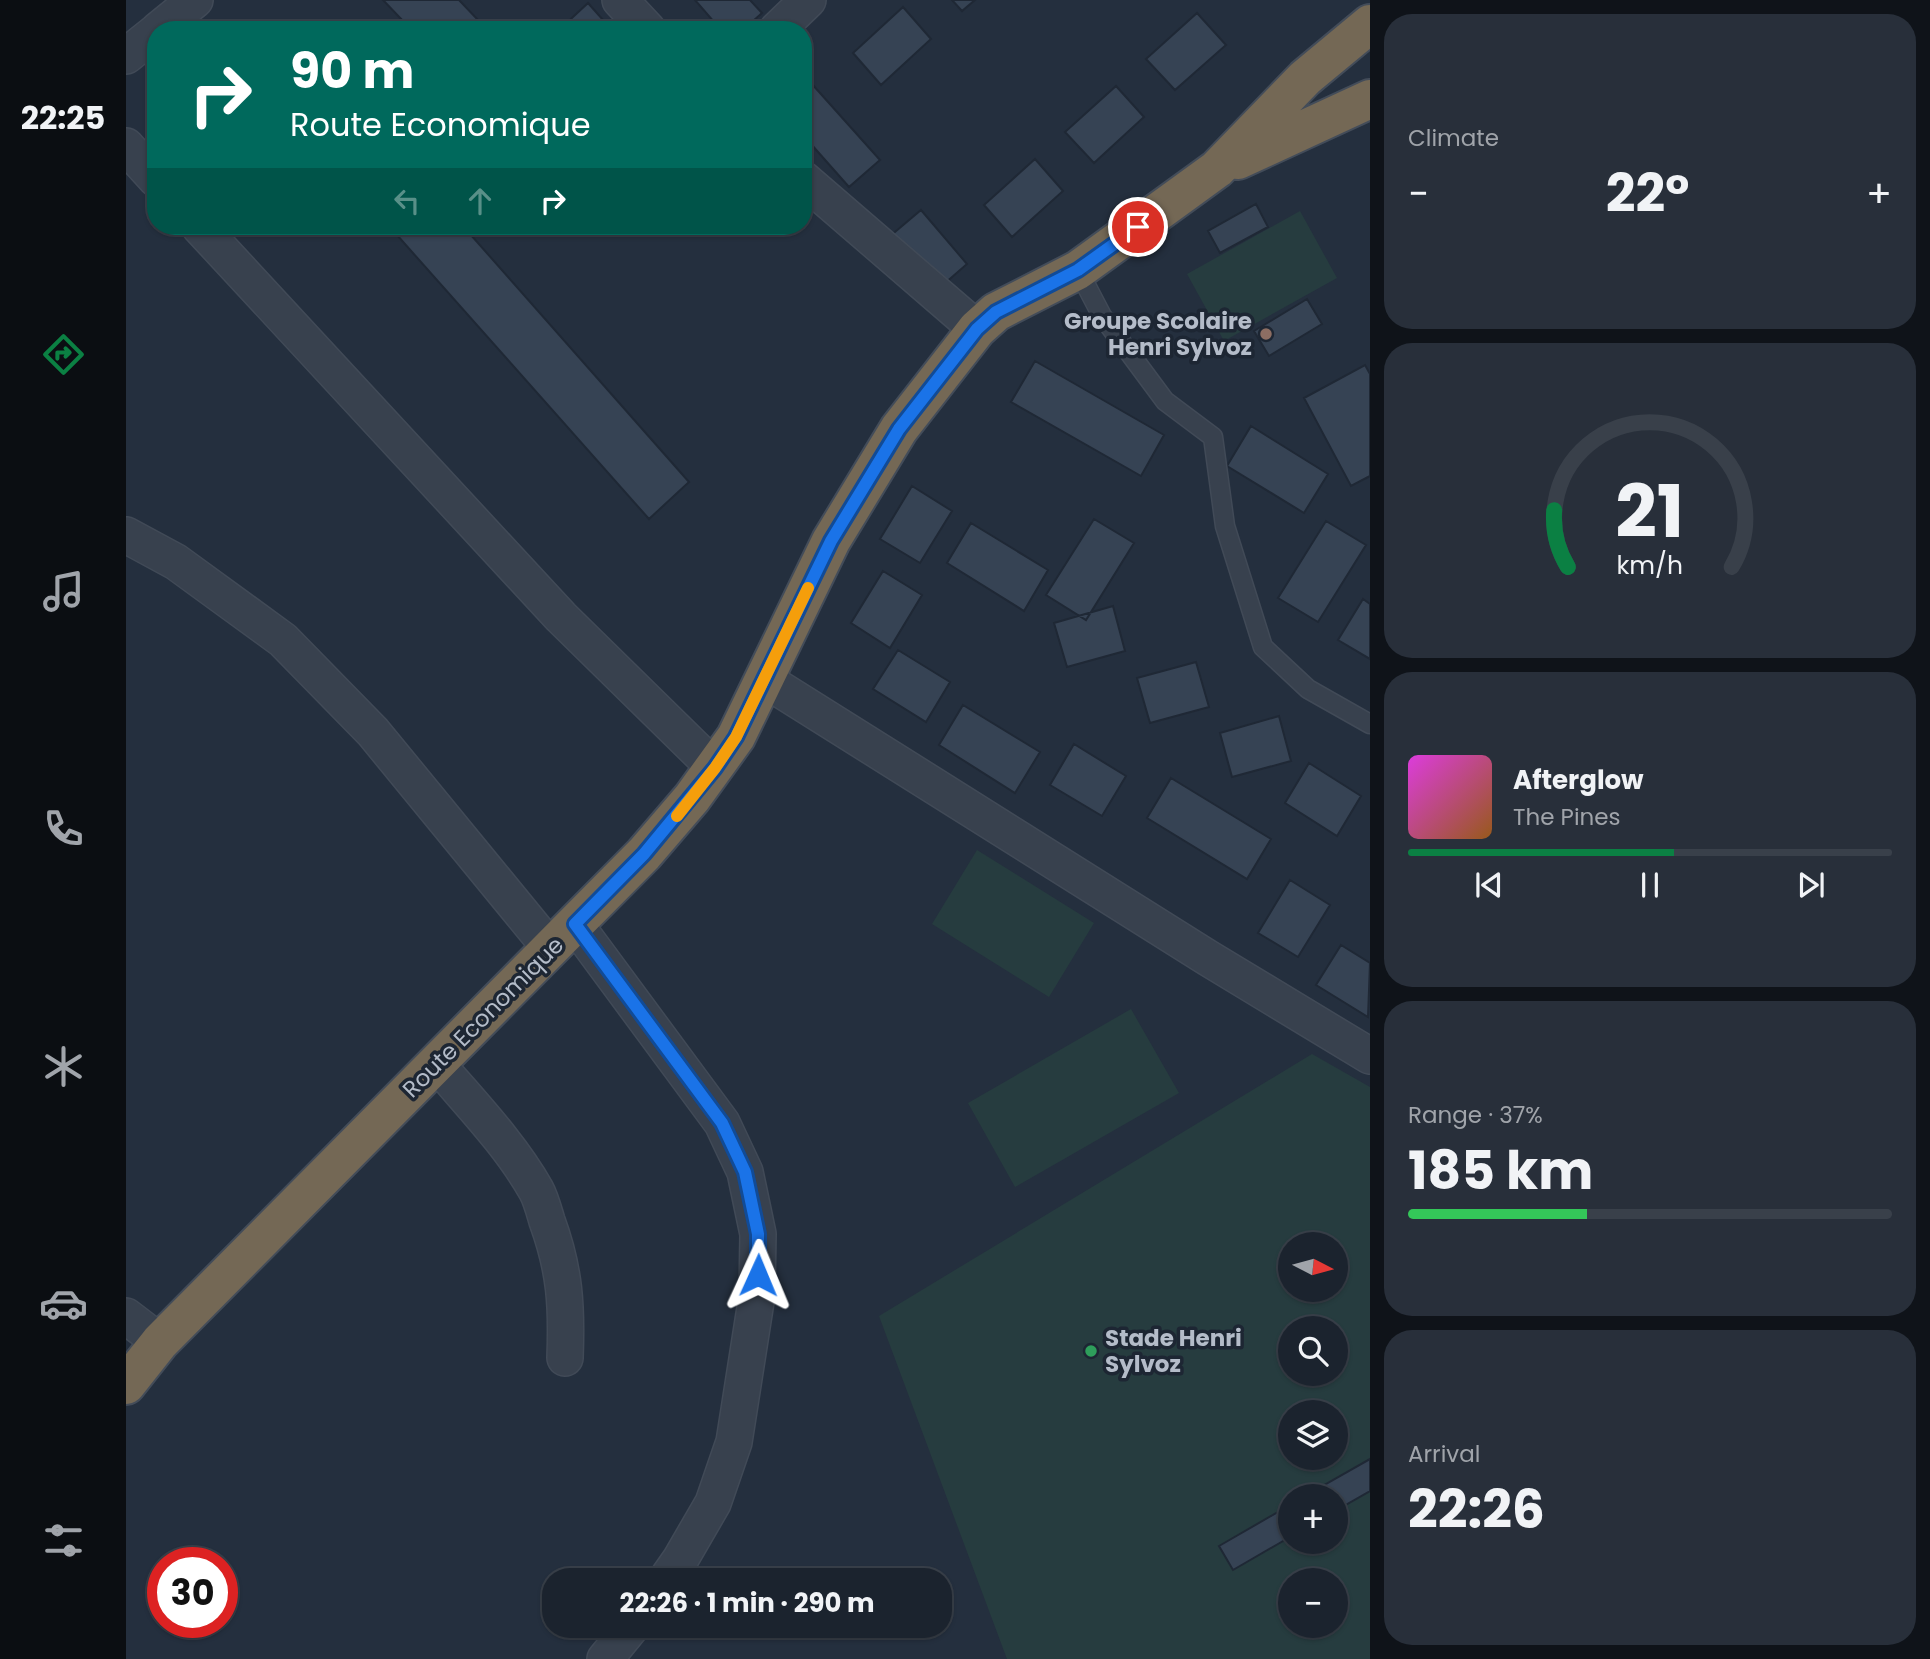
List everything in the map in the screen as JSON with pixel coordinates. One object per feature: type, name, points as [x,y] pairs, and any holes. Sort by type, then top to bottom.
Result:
[{"type":"highway","name":"Route Economique","points":[[126,1385],[160,1342],[644,854],[715,768],[736,737],[831,541],[899,429],[977,329],[996,312],[1078,270],[1217,170],[1305,79],[1370,24]]},
{"type":"highway","name":"Route Economique","points":[[1217,170],[1370,99]]},
{"type":"street","points":[[169,21],[195,0]]},
{"type":"street","points":[[620,0],[640,21]]},
{"type":"street","points":[[786,21],[808,0]]},
{"type":"street","points":[[126,55],[147,39]]},
{"type":"street","points":[[126,146],[147,169]]},
{"type":"street","points":[[812,187],[977,329]]},
{"type":"street","points":[[207,235],[561,617],[715,768]]},
{"type":"street","points":[[126,535],[176,562],[282,640],[373,732],[563,937],[722,1123],[745,1172],[758,1234],[757,1295],[734,1442],[713,1503],[673,1568]]},
{"type":"street","points":[[764,679],[1208,958],[1370,1056]]},
{"type":"street","points":[[437,1064],[507,1146],[537,1192],[553,1237],[562,1274],[567,1310],[565,1358]]},
{"type":"street","points":[[126,1316],[160,1342]]},
{"type":"street","points":[[605,1659],[622,1638]]},
{"type":"lane","points":[[1078,270],[1102,316],[1165,401],[1213,438],[1225,526],[1263,647],[1308,689],[1370,724]]},
{"type":"green space","points":[[1300,211],[1337,278],[1224,341],[1187,274]]},
{"type":"green space","points":[[977,850],[1094,923],[1049,997],[932,924]]},
{"type":"green space","points":[[1131,1009],[1179,1093],[1015,1187],[968,1103]]},
{"type":"green space","name":"Stade Henri Sylvoz","points":[[1312,1054],[1370,1087],[1370,1659],[1007,1659],[879,1316]]},
{"type":"building","points":[[383,0],[459,0],[479,21],[403,21]]},
{"type":"building","points":[[695,0],[750,0],[762,13],[753,21],[713,21]]},
{"type":"building","points":[[952,0],[975,0],[962,11]]},
{"type":"building","points":[[588,3],[604,21],[569,21]]},
{"type":"building","points":[[903,7],[931,39],[881,85],[853,53]]},
{"type":"building","points":[[1197,13],[1226,45],[1175,90],[1146,59]]},
{"type":"building","points":[[812,84],[880,160],[849,187],[812,145]]},
{"type":"building","points":[[1116,86],[1144,117],[1094,163],[1065,132]]},
{"type":"building","points":[[1035,159],[1063,191],[1012,237],[984,205]]},
{"type":"building","points":[[1256,204],[1268,227],[1220,253],[1208,231]]},
{"type":"building","points":[[921,210],[967,264],[936,291],[889,237]]},
{"type":"building","points":[[397,235],[471,235],[689,482],[649,519]]},
{"type":"building","points":[[1307,299],[1322,324],[1269,356],[1254,331]]},
{"type":"building","points":[[1035,361],[1164,435],[1141,476],[1011,402]]},
{"type":"building","points":[[1365,365],[1370,374],[1370,476],[1351,486],[1304,398]]},
{"type":"building","points":[[1251,426],[1328,474],[1304,513],[1227,466]]},
{"type":"building","points":[[912,486],[952,511],[920,563],[880,539]]},
{"type":"building","points":[[1094,519],[1134,543],[1086,620],[1046,595]]},
{"type":"building","points":[[1326,521],[1366,545],[1318,622],[1278,598]]},
{"type":"building","points":[[971,523],[1048,570],[1024,611],[947,563]]},
{"type":"building","points":[[883,571],[922,595],[890,648],[851,623]]},
{"type":"building","points":[[1363,599],[1370,604],[1370,659],[1338,640]]},
{"type":"building","points":[[1113,606],[1125,651],[1067,667],[1054,623]]},
{"type":"building","points":[[898,650],[950,682],[926,722],[873,689]]},
{"type":"building","points":[[1196,662],[1209,707],[1150,723],[1137,678]]},
{"type":"building","points":[[963,705],[1040,752],[1015,793],[939,745]]},
{"type":"building","points":[[1279,716],[1291,761],[1232,777],[1220,733]]},
{"type":"building","points":[[1074,744],[1126,776],[1102,816],[1050,785]]},
{"type":"building","points":[[1309,763],[1361,796],[1337,836],[1285,803]]},
{"type":"building","points":[[1171,778],[1271,839],[1247,879],[1147,818]]},
{"type":"building","points":[[1290,880],[1330,905],[1298,957],[1258,933]]},
{"type":"building","points":[[1341,945],[1370,963],[1368,1017],[1316,985]]},
{"type":"building","points":[[1370,1459],[1370,1491],[1348,1504],[1348,1484],[1326,1484]]},
{"type":"building","points":[[1278,1512],[1278,1544],[1233,1570],[1219,1546]]},
{"type":"slow traffic","points":[[677,816],[736,737],[808,588]]},
{"type":"place","name":"Groupe Scolaire Henri Sylvoz","points":[[1266,334]]},
{"type":"place","name":"Stade Henri Sylvoz","points":[[1091,1351]]},
{"type":"route","points":[[758,1275],[758,1234],[745,1172],[722,1123],[575,924],[644,854],[692,798],[736,737],[831,541],[899,429],[977,329],[996,312],[1078,270],[1138,227]]}]
